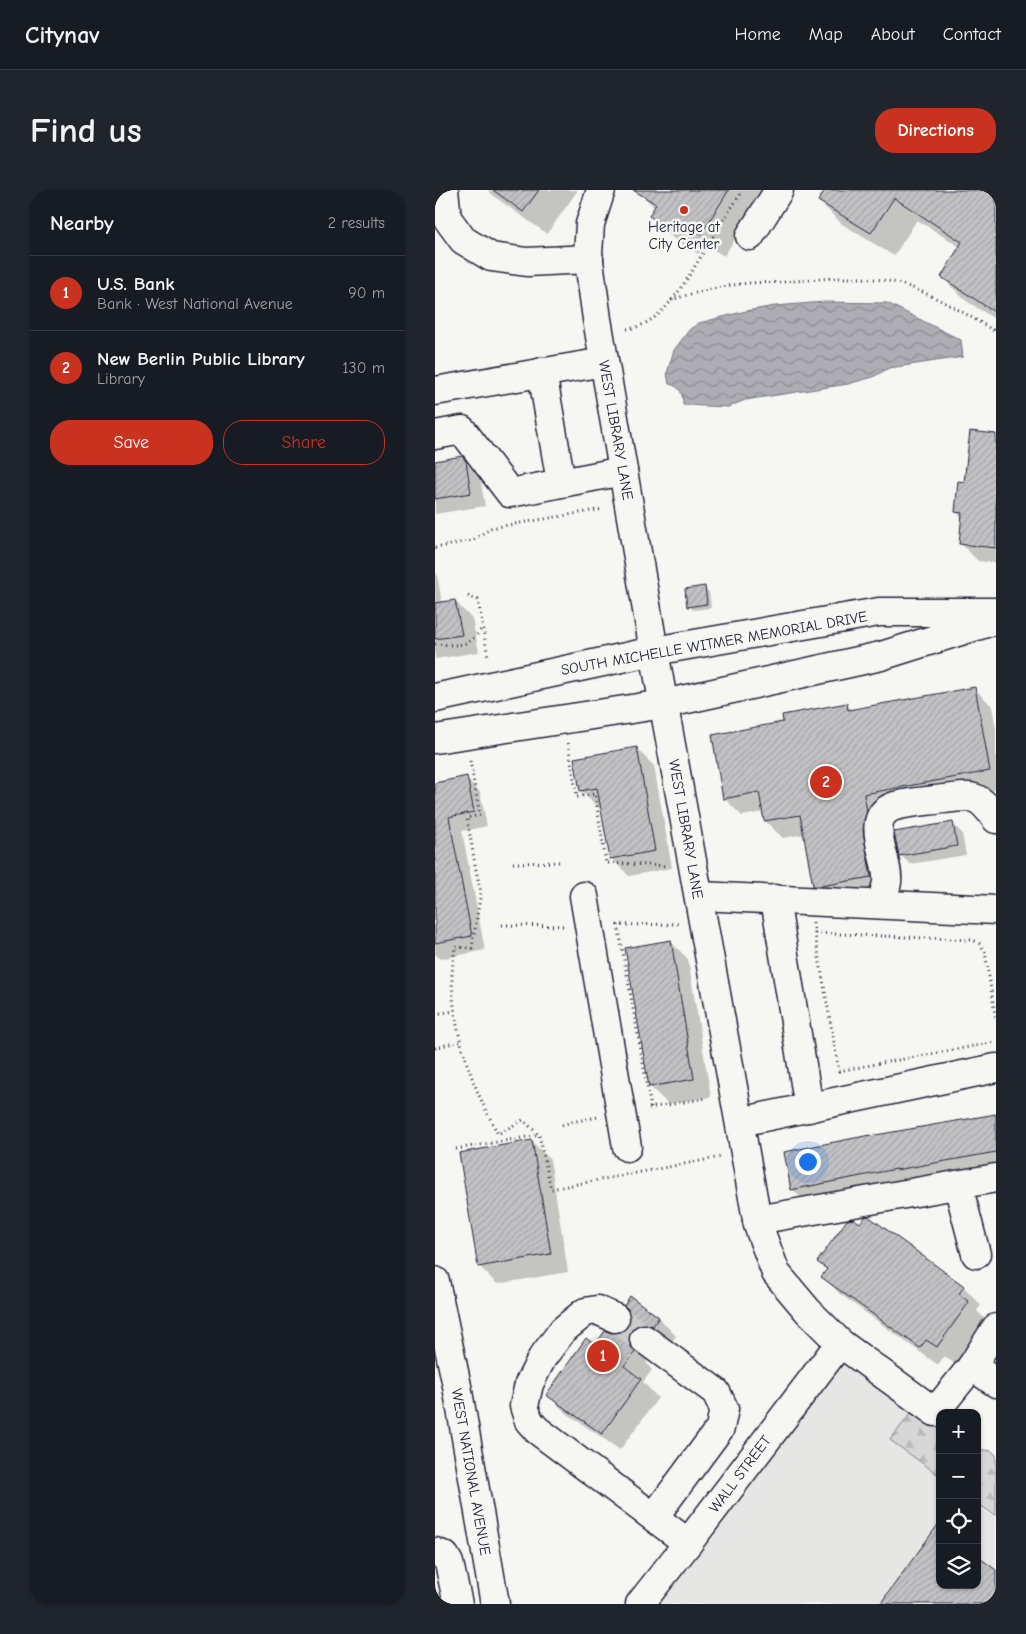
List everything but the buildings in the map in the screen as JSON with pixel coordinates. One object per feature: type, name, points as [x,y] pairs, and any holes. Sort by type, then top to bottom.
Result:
[{"type":"street","points":[[444,190],[447,218],[463,240],[491,257],[527,262],[589,259]]},
{"type":"street","name":"WEST LIBRARY LANE","points":[[601,190],[590,224],[589,259],[604,362],[654,651],[757,1220],[776,1273],[807,1311],[839,1343],[928,1407],[972,1366]]},
{"type":"street","points":[[750,236],[779,190]]},
{"type":"street","points":[[435,391],[604,362]]},
{"type":"street","points":[[542,372],[561,482]]},
{"type":"street","points":[[435,434],[462,430],[510,492],[623,471]]},
{"type":"street","name":"SOUTH MICHELLE WITMER MEMORIAL DRIVE","points":[[435,698],[654,651],[879,612],[996,612]]},
{"type":"street","points":[[435,739],[664,704],[881,656],[996,620]]},
{"type":"street","points":[[880,904],[888,881],[877,828],[882,814],[894,806],[965,796],[978,798],[986,805],[996,819]]},
{"type":"street","points":[[584,896],[627,1147]]},
{"type":"street","points":[[699,896],[996,910]]},
{"type":"street","points":[[775,900],[809,1108]]},
{"type":"street","points":[[740,1122],[996,1068]]},
{"type":"street","points":[[757,1220],[996,1178]]},
{"type":"street","points":[[959,1185],[976,1254]]},
{"type":"street","name":"WEST NATIONAL AVENUE","points":[[435,1281],[457,1386],[495,1604]]},
{"type":"street","points":[[615,1318],[597,1310],[585,1312],[563,1330],[542,1358],[529,1384],[524,1406],[529,1420],[550,1441],[689,1543]]},
{"type":"street","points":[[996,1328],[972,1366],[996,1383]]},
{"type":"street","points":[[644,1339],[716,1392],[724,1409],[720,1428],[654,1517]]},
{"type":"street","name":"WALL STREET","points":[[640,1604],[689,1543],[839,1343]]},
{"type":"street","points":[[435,1552],[445,1556],[449,1563],[458,1604]]},
{"type":"street","points":[[435,1570],[442,1604]]},
{"type":"path","points":[[627,329],[637,328],[650,320],[677,294],[742,192]]},
{"type":"path","points":[[671,300],[692,293],[750,283],[837,278],[867,279],[895,283],[917,290],[994,331],[996,325]]},
{"type":"path","points":[[435,548],[473,540],[491,528],[603,509]]},
{"type":"path","points":[[468,596],[478,600],[488,657]]},
{"type":"path","points":[[435,644],[461,645],[470,642],[483,627]]},
{"type":"path","points":[[568,743],[577,797],[595,794],[607,862],[668,866]]},
{"type":"path","points":[[470,760],[480,815],[467,818],[481,892],[472,948],[455,947],[452,976],[454,1011],[460,1041],[475,1086],[498,1134],[523,1120],[539,1134],[551,1189],[721,1158]]},
{"type":"path","points":[[513,863],[563,862]]},
{"type":"path","points":[[651,1108],[618,925],[678,924]]},
{"type":"path","points":[[502,925],[565,925],[573,927]]},
{"type":"path","points":[[996,1020],[985,952],[980,944],[973,940],[815,932],[839,1071],[996,1042]]},
{"type":"path","points":[[435,1014],[454,1011]]},
{"type":"path","points":[[435,1048],[460,1041]]},
{"type":"path","points":[[642,1109],[708,1098]]},
{"type":"path","points":[[562,1126],[571,1122],[607,1115]]},
{"type":"path","points":[[456,1149],[539,1134]]},
{"type":"shaded area","points":[[840,1343],[921,1402],[890,1440],[936,1473],[936,1589],[981,1589],[981,1507],[996,1518],[996,1604],[639,1604]]},
{"type":"green space","points":[[912,1412],[936,1426],[936,1473],[890,1440]]},
{"type":"green space","points":[[981,1450],[992,1451],[996,1455],[996,1516],[981,1506]]},
{"type":"water","points":[[824,302],[887,303],[961,340],[963,357],[889,368],[873,377],[848,384],[745,400],[728,407],[683,405],[683,398],[679,389],[669,384],[667,373],[674,350],[690,329],[699,323],[775,306]]},
{"type":"tunnel","points":[[615,1318],[644,1339]]},
{"type":"place","name":"Heritage at City Center","points":[[684,210]]},
{"type":"place","name":"New Berlin Public Library","points":[[826,782]]},
{"type":"place","name":"U.S. Bank","points":[[603,1356]]}]
